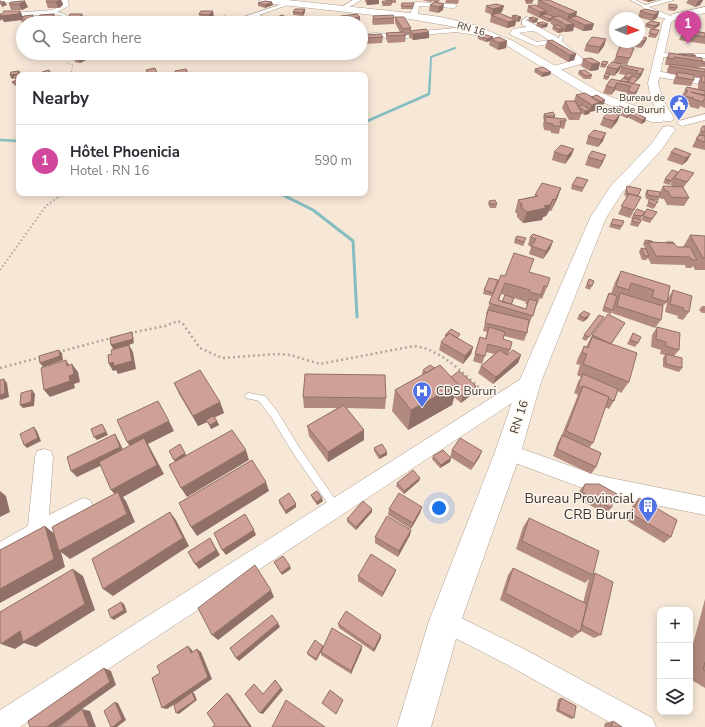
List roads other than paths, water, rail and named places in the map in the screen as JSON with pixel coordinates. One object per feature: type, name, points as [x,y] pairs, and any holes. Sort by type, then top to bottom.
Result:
[{"type":"main road","name":"RN 16","points":[[264,0],[342,9],[416,8],[494,36],[540,60],[577,85],[600,97],[672,123],[657,146],[616,190],[598,218],[530,382],[508,452],[445,622],[414,727]]},
{"type":"street","points":[[0,1],[17,0]]},
{"type":"street","points":[[0,16],[53,12],[66,6],[66,2],[63,1],[65,0]]},
{"type":"street","points":[[342,9],[358,0]]},
{"type":"street","points":[[645,6],[671,0]]},
{"type":"street","points":[[253,16],[290,3]]},
{"type":"street","points":[[416,8],[454,6]]},
{"type":"street","points":[[645,6],[647,9],[672,18]]},
{"type":"street","points":[[705,10],[672,18],[667,21],[652,83],[657,100],[672,123],[705,127]]},
{"type":"street","points":[[527,21],[537,30],[559,40],[581,61],[553,69]]},
{"type":"street","points":[[537,30],[524,29],[514,33],[536,44],[559,40]]},
{"type":"street","points":[[368,36],[375,35],[401,37],[422,33],[456,30],[494,36]]},
{"type":"street","points":[[660,55],[705,56]]},
{"type":"street","points":[[655,74],[705,82]]},
{"type":"street","points":[[672,123],[705,117]]},
{"type":"street","points":[[0,724],[530,382]]},
{"type":"street","points":[[508,452],[596,484],[705,506]]},
{"type":"street","points":[[38,532],[44,457]]},
{"type":"street","points":[[0,553],[83,507]]},
{"type":"street","points":[[445,622],[516,657],[643,727]]},
{"type":"lane","points":[[632,0],[645,6]]},
{"type":"lane","points":[[53,12],[64,16]]},
{"type":"lane","points":[[249,396],[262,398],[336,508]]},
{"type":"waterway","points":[[430,79],[431,57],[455,48]]},
{"type":"waterway","points":[[368,121],[429,94],[430,78]]},
{"type":"waterway","points":[[0,140],[16,141]]},
{"type":"waterway","points":[[285,196],[313,210],[353,241],[357,317]]},
{"type":"place","name":"Hôtel Phoenicia","points":[[688,44]]},
{"type":"place","name":"Bureau de Poste de Bururi","points":[[679,121]]},
{"type":"place","name":"CDS Bururi","points":[[422,408]]},
{"type":"place","name":"Bureau Provincial CRB Bururi","points":[[648,523]]}]
